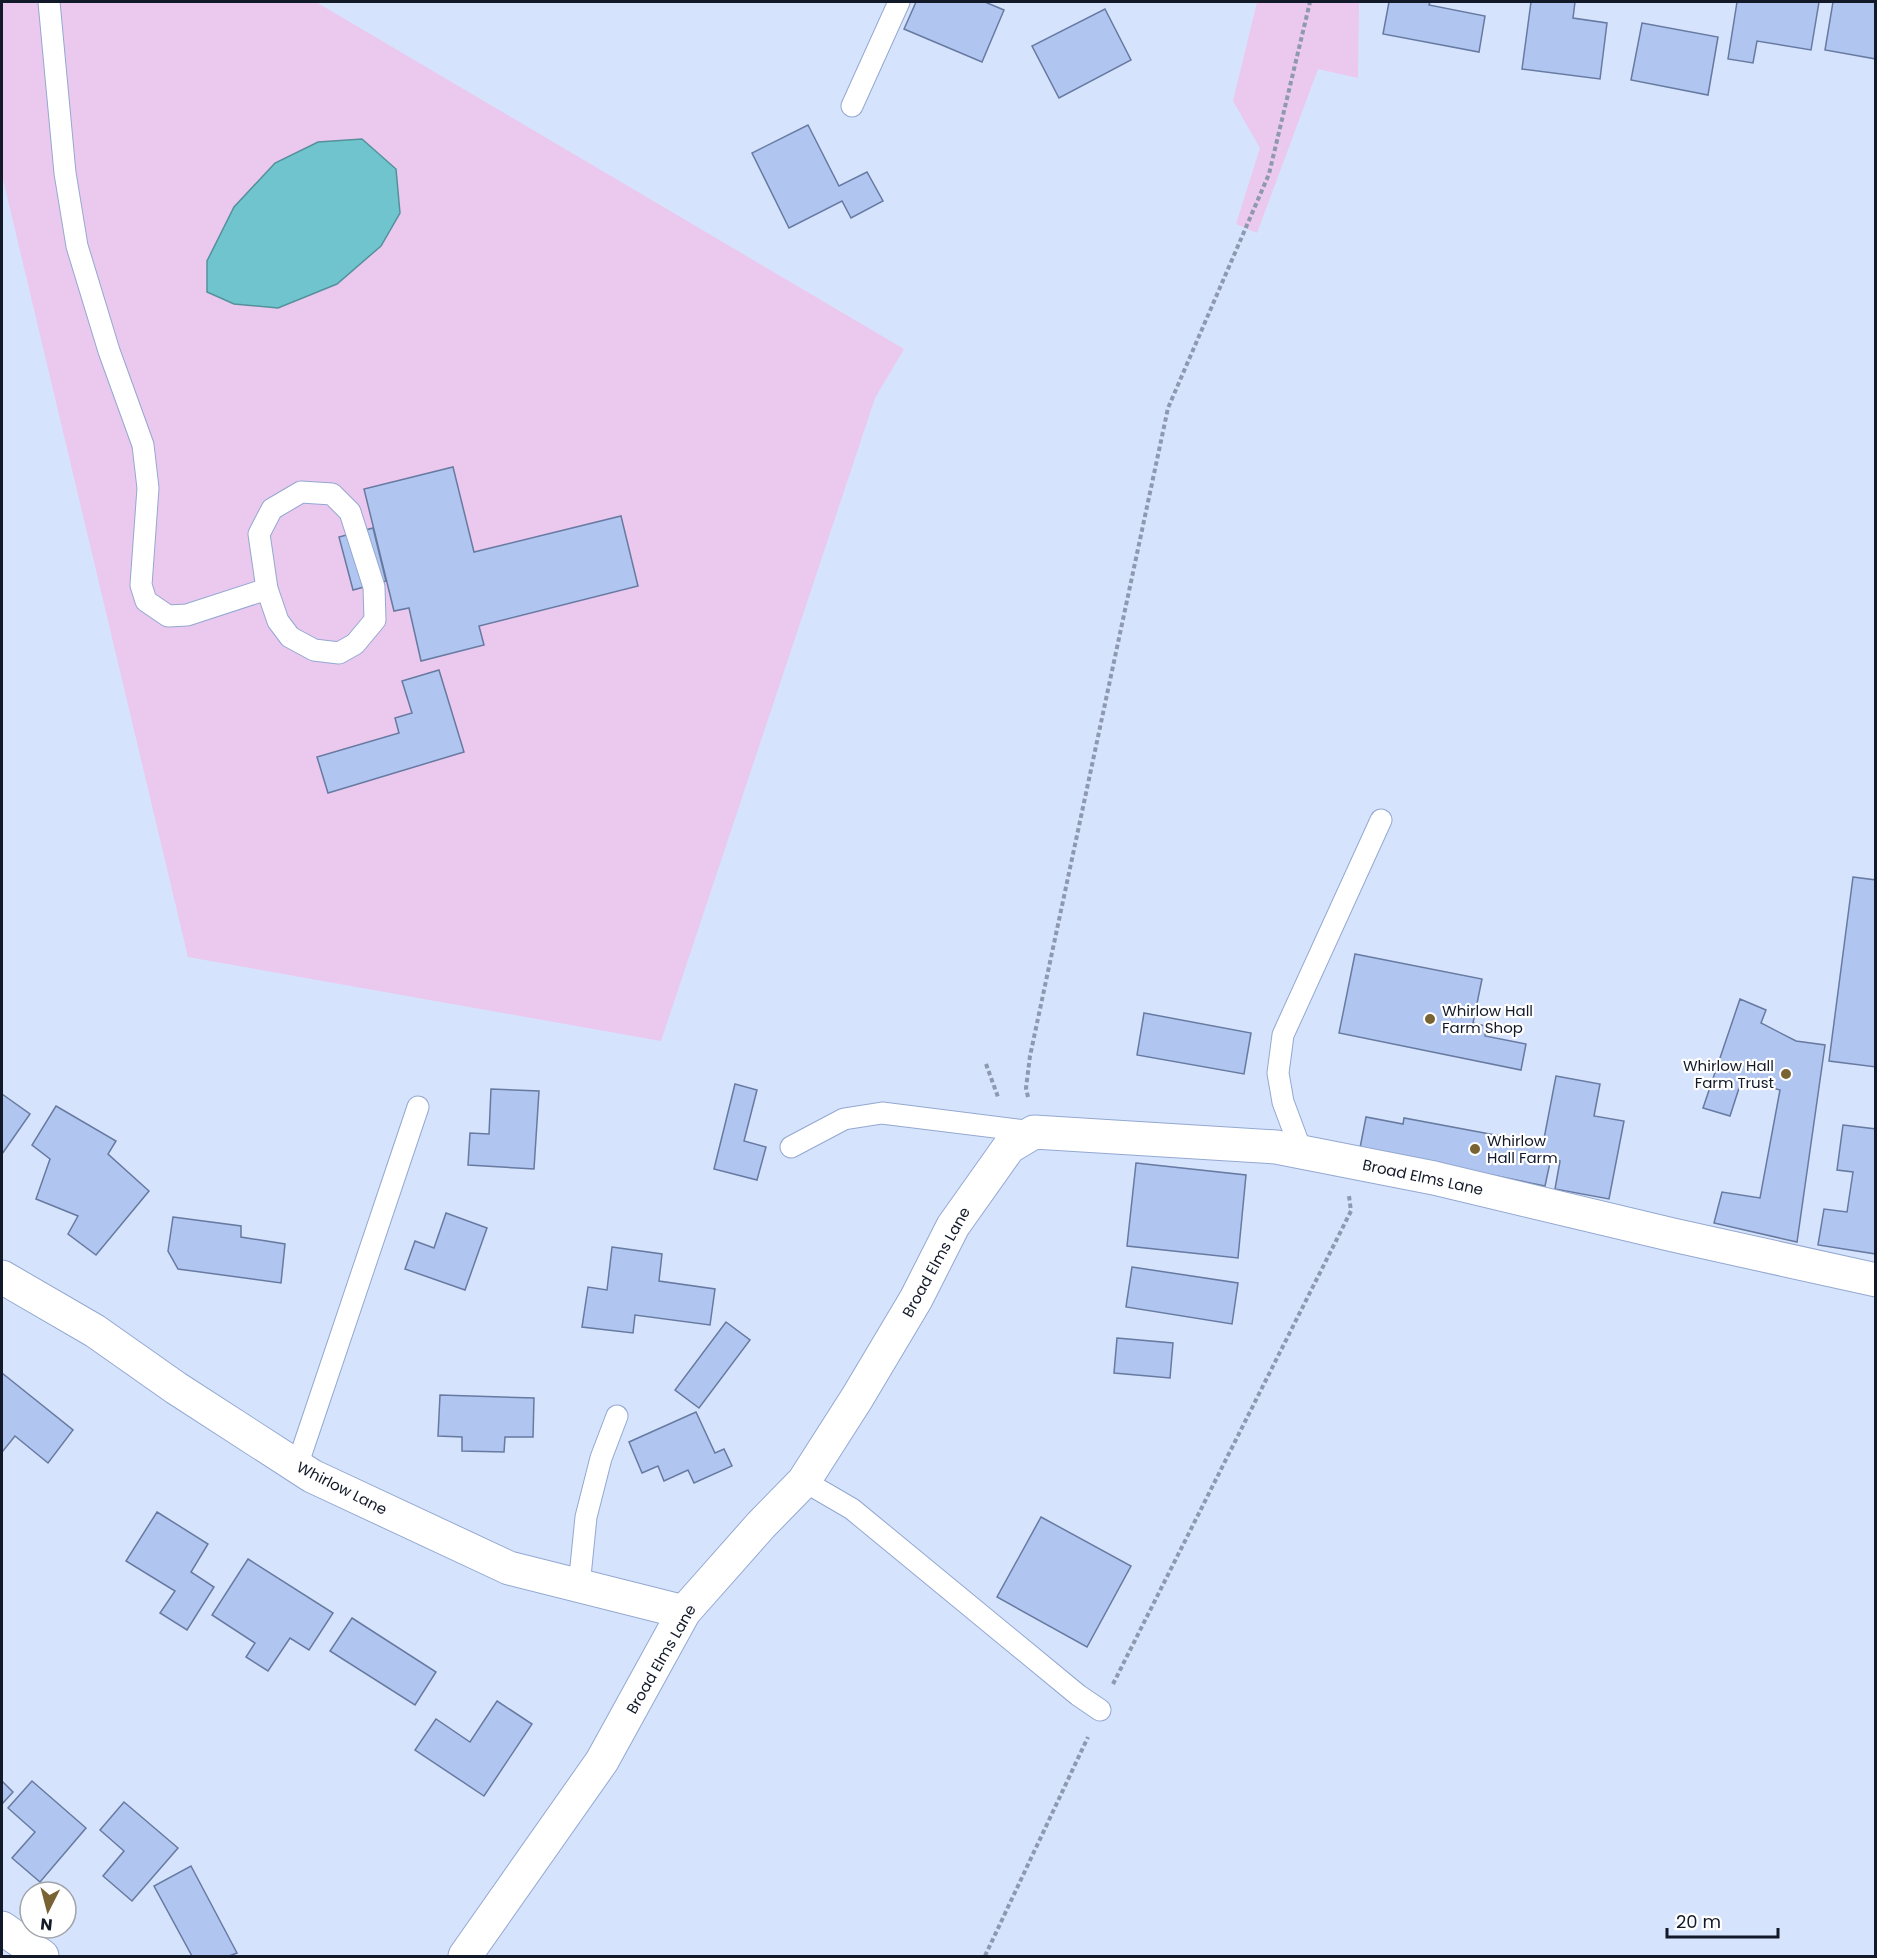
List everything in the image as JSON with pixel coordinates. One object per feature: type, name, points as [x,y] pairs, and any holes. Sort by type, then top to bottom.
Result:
[{"type":"street","name":"Broad Elms Lane","points":[[465,1956],[602,1761],[684,1612],[761,1525],[804,1481],[916,1299],[953,1226],[1010,1147],[1034,1132],[1276,1148],[1434,1178],[1875,1280]]},
{"type":"street","name":"Whirlow Lane","points":[[2,1277],[95,1331],[176,1388],[312,1476],[509,1568],[684,1612]]},
{"type":"street","points":[[2,1928],[42,1956]]},
{"type":"lane","points":[[49,2],[64,173],[77,246],[109,351],[143,446],[148,488],[141,585],[146,601],[168,616],[187,615],[267,589]]},
{"type":"lane","points":[[852,106],[899,2]]},
{"type":"lane","points":[[301,492],[332,494],[350,512],[374,587],[375,620],[355,644],[339,652],[314,650],[290,638],[278,621],[267,589],[259,534],[272,508],[301,492]]},
{"type":"lane","points":[[1302,1153],[1283,1102],[1278,1073],[1283,1035],[1381,820]]},
{"type":"lane","points":[[297,1466],[418,1107]]},
{"type":"lane","points":[[791,1147],[844,1119],[882,1113],[1034,1132]]},
{"type":"lane","points":[[579,1586],[586,1517],[600,1458],[617,1416]]},
{"type":"lane","points":[[804,1481],[852,1509],[1077,1695],[1100,1710]]},
{"type":"path","points":[[1034,1132],[1026,1088],[1030,1056],[1168,408],[1269,174],[1311,2]]},
{"type":"path","points":[[986,1956],[1100,1710],[1351,1211],[1347,1161]]},
{"type":"shaded area","points":[[2,2],[316,2],[904,349],[875,398],[661,1041],[188,957],[2,175]]},
{"type":"shaded area","points":[[1257,2],[1359,2],[1358,78],[1318,69],[1257,233],[1236,224],[1260,148],[1233,101]]},
{"type":"shaded area","points":[[362,139],[396,169],[400,213],[381,246],[337,284],[278,308],[234,304],[207,292],[207,261],[234,207],[275,163],[318,142]]},
{"type":"building","points":[[916,2],[985,2],[1004,10],[982,62],[904,29]]},
{"type":"building","points":[[1389,2],[1430,2],[1429,5],[1485,16],[1479,52],[1383,34]]},
{"type":"building","points":[[1531,2],[1575,2],[1573,18],[1607,23],[1600,79],[1522,69]]},
{"type":"building","points":[[1737,2],[1819,2],[1811,50],[1757,41],[1753,63],[1728,59]]},
{"type":"building","points":[[1833,2],[1876,2],[1876,59],[1825,50]]},
{"type":"building","points":[[1105,9],[1131,60],[1059,98],[1032,46]]},
{"type":"building","points":[[1642,23],[1718,37],[1708,95],[1631,80]]},
{"type":"building","points":[[808,125],[839,186],[867,172],[883,201],[851,218],[842,201],[789,228],[752,153]]},
{"type":"building","points":[[453,467],[474,552],[621,516],[638,586],[479,626],[484,645],[421,661],[409,608],[394,611],[364,489]]},
{"type":"building","points":[[373,528],[386,581],[353,590],[339,537]]},
{"type":"building","points":[[439,670],[464,752],[328,793],[317,757],[399,733],[395,718],[412,713],[402,681]]},
{"type":"building","points":[[1853,877],[1876,880],[1876,1067],[1829,1061]]},
{"type":"building","points":[[1355,954],[1482,979],[1473,1023],[1486,1026],[1485,1036],[1526,1044],[1521,1070],[1339,1033]]},
{"type":"building","points":[[1740,999],[1766,1010],[1761,1023],[1796,1041],[1825,1045],[1797,1242],[1714,1223],[1722,1192],[1760,1198],[1780,1090],[1742,1079],[1730,1116],[1703,1108]]},
{"type":"building","points":[[1144,1013],[1251,1033],[1244,1074],[1137,1055]]},
{"type":"building","points":[[1556,1076],[1600,1084],[1594,1116],[1624,1121],[1609,1199],[1555,1189],[1560,1161],[1551,1158],[1545,1186],[1360,1148],[1366,1117],[1403,1124],[1404,1118],[1543,1144]]},
{"type":"building","points":[[735,1084],[757,1090],[744,1141],[766,1147],[757,1180],[714,1169]]},
{"type":"building","points":[[491,1089],[539,1091],[534,1169],[468,1165],[470,1133],[489,1134]]},
{"type":"building","points":[[2,1094],[30,1114],[2,1154]]},
{"type":"building","points":[[56,1106],[116,1141],[108,1154],[149,1191],[96,1255],[68,1234],[78,1216],[36,1199],[50,1159],[32,1145]]},
{"type":"building","points":[[1843,1125],[1876,1129],[1876,1254],[1818,1245],[1824,1209],[1847,1212],[1853,1172],[1837,1170]]},
{"type":"building","points":[[1136,1163],[1246,1175],[1238,1258],[1127,1246]]},
{"type":"building","points":[[446,1213],[487,1228],[465,1290],[405,1269],[415,1241],[434,1248]]},
{"type":"building","points":[[173,1217],[241,1226],[241,1237],[285,1244],[281,1283],[178,1269],[168,1251]]},
{"type":"building","points":[[612,1247],[662,1254],[659,1281],[715,1289],[710,1325],[635,1315],[633,1333],[582,1327],[588,1287],[607,1290]]},
{"type":"building","points":[[1132,1267],[1238,1283],[1232,1324],[1126,1307]]},
{"type":"building","points":[[726,1322],[750,1340],[699,1408],[675,1390]]},
{"type":"building","points":[[1117,1338],[1173,1343],[1170,1378],[1114,1373]]},
{"type":"building","points":[[2,1373],[73,1430],[48,1463],[15,1436],[2,1450]]},
{"type":"building","points":[[440,1395],[534,1398],[533,1437],[505,1437],[504,1452],[462,1451],[462,1437],[438,1436]]},
{"type":"building","points":[[696,1412],[715,1453],[724,1449],[732,1466],[694,1483],[688,1470],[664,1481],[658,1466],[642,1473],[629,1442]]},
{"type":"building","points":[[157,1512],[208,1544],[191,1572],[214,1587],[187,1630],[160,1613],[175,1591],[126,1561]]},
{"type":"building","points":[[1041,1517],[1131,1566],[1087,1647],[997,1597]]},
{"type":"building","points":[[248,1559],[333,1613],[309,1650],[290,1638],[268,1671],[246,1657],[255,1643],[212,1615]]},
{"type":"building","points":[[352,1618],[436,1672],[415,1705],[330,1651]]},
{"type":"building","points":[[497,1701],[532,1724],[484,1796],[415,1750],[436,1719],[470,1742]]},
{"type":"building","points":[[2,1781],[13,1792],[2,1804]]},
{"type":"building","points":[[32,1781],[86,1828],[42,1880],[38,1880],[12,1858],[35,1832],[8,1808]]},
{"type":"building","points":[[124,1802],[178,1848],[132,1901],[103,1876],[124,1851],[100,1830]]},
{"type":"building","points":[[191,1866],[237,1953],[229,1956],[192,1956],[154,1886]]},
{"type":"place","name":"Whirlow Hall Farm Shop","points":[[1430,1019]]},
{"type":"place","name":"Whirlow Hall Farm Trust","points":[[1786,1074]]},
{"type":"place","name":"Whirlow Hall Farm","points":[[1475,1149]]}]
